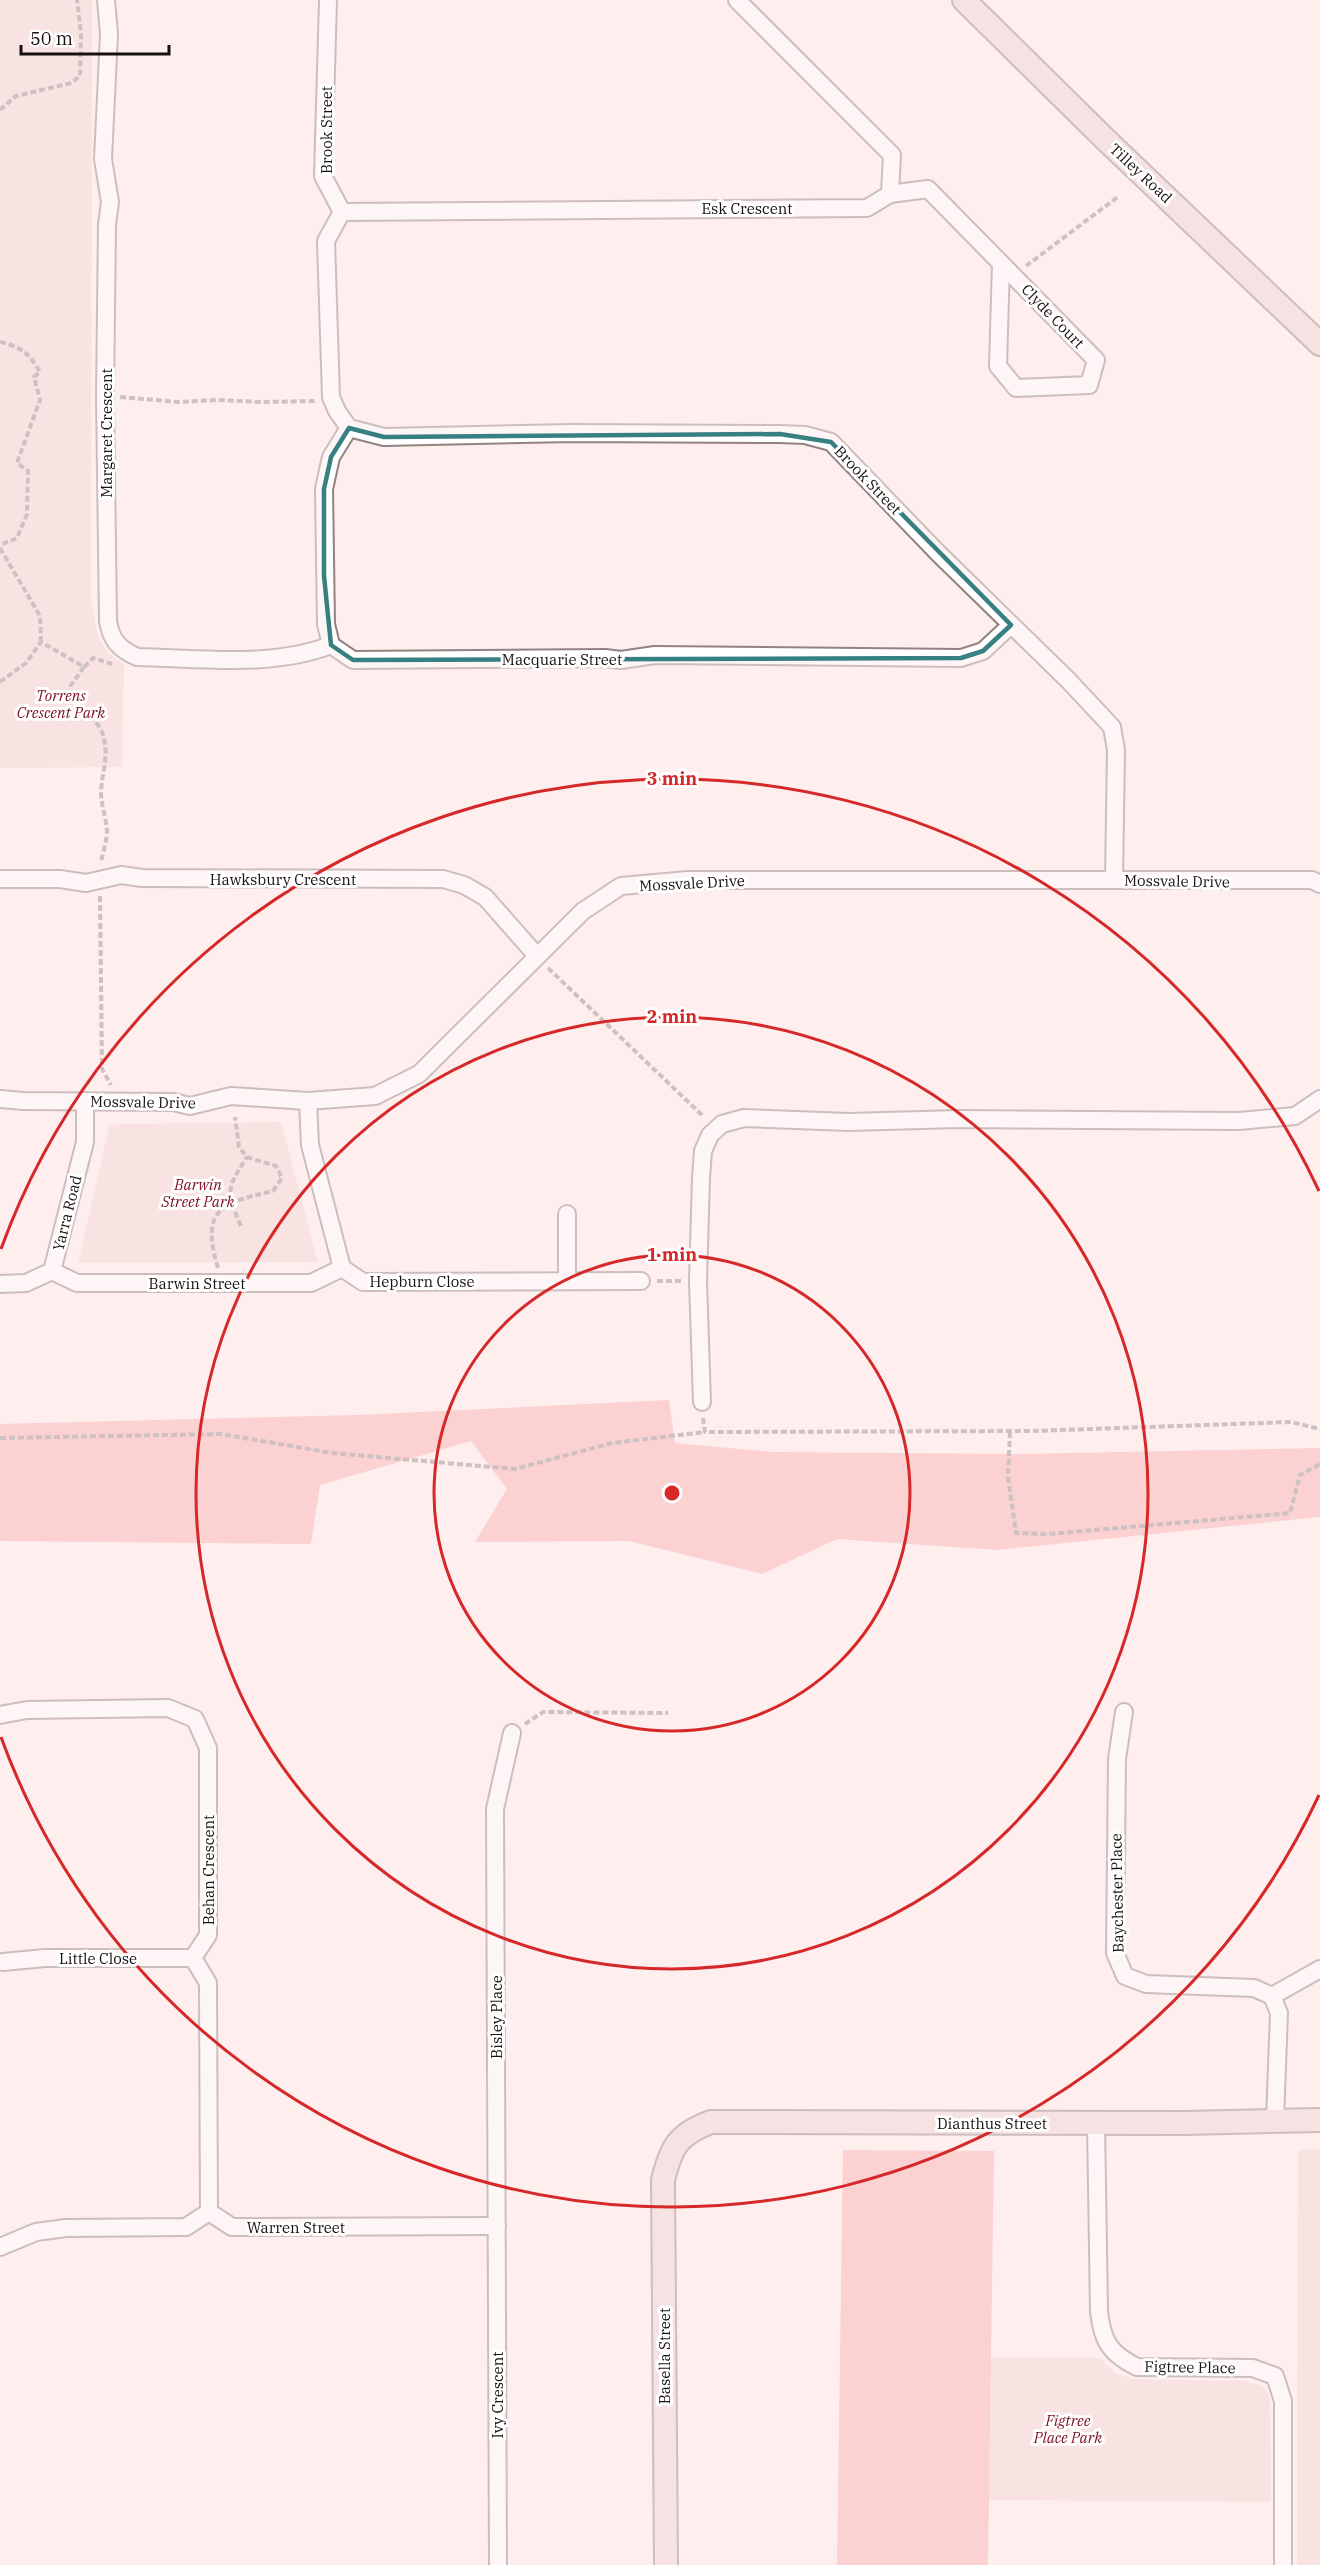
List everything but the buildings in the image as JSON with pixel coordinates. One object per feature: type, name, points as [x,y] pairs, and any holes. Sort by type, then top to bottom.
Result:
[{"type":"street","name":"Margaret Crescent","points":[[106,0],[109,34],[103,159],[110,202],[107,225],[105,397],[108,621],[111,638],[125,652]]},
{"type":"street","name":"Brook Street","points":[[328,0],[323,176],[342,212]]},
{"type":"street","points":[[736,0],[892,155],[890,194]]},
{"type":"street","name":"Tilley Road","points":[[964,0],[1106,140],[1320,344]]},
{"type":"street","name":"Clyde Court","points":[[890,194],[928,189],[1001,263],[1013,276],[1096,360],[1089,385],[1016,388],[998,366],[1001,263]]},
{"type":"street","name":"Esk Crescent","points":[[342,212],[867,208],[890,194]]},
{"type":"street","points":[[125,652],[137,657],[270,659],[308,654],[331,645],[326,624],[324,489],[331,457],[349,428],[331,397],[326,241],[342,212]]},
{"type":"street","name":"Brook Street","points":[[349,428],[384,437],[805,435],[831,442],[1112,727],[1116,750],[1114,880]]},
{"type":"street","name":"Macquarie Street","points":[[331,645],[353,660],[605,658],[621,660],[655,655],[961,658],[983,651],[1011,625]]},
{"type":"street","name":"Hawksbury Crescent","points":[[0,879],[60,879],[86,883],[122,875],[142,878],[443,879],[464,885],[485,897],[537,956]]},
{"type":"street","name":"Mossvale Drive","points":[[0,1099],[173,1102],[190,1106],[231,1096],[308,1101],[375,1096],[419,1074],[583,911],[621,886],[688,880],[1312,880],[1320,884]]},
{"type":"street","points":[[702,1402],[698,1281],[703,1151],[710,1135],[722,1125],[744,1118],[849,1122],[1015,1119],[1239,1121],[1295,1116],[1320,1099]]},
{"type":"street","name":"Yarra Road","points":[[0,1284],[26,1283],[52,1271],[85,1142],[85,1101]]},
{"type":"street","points":[[308,1101],[310,1145],[342,1268]]},
{"type":"street","points":[[567,1214],[567,1280]]},
{"type":"street","name":"Barwin Street","points":[[52,1271],[77,1283],[312,1283],[342,1268]]},
{"type":"street","name":"Hepburn Close","points":[[342,1268],[363,1282],[641,1281]]},
{"type":"street","name":"Behan Crescent","points":[[0,1715],[27,1710],[168,1708],[195,1719],[208,1748],[208,1935],[193,1958]]},
{"type":"street","name":"Baychester Place","points":[[1124,1712],[1117,1759],[1115,1953],[1125,1976],[1146,1984],[1254,1988],[1272,1996]]},
{"type":"street","name":"Bisley Place","points":[[496,2226],[495,1809],[512,1733]]},
{"type":"street","name":"Little Close","points":[[3,1962],[45,1958],[193,1958]]},
{"type":"street","points":[[0,2247],[36,2232],[66,2228],[186,2227],[209,2212],[208,1983],[193,1958]]},
{"type":"street","points":[[1275,2121],[1279,2013],[1272,1996],[1320,1969]]},
{"type":"street","name":"Dianthus Street","points":[[673,2148],[689,2130],[711,2122],[1096,2123],[1320,2120]]},
{"type":"street","name":"Figtree Place","points":[[1096,2123],[1101,2331],[1108,2345],[1121,2359],[1137,2367],[1253,2368],[1275,2376],[1283,2401],[1283,2565]]},
{"type":"street","name":"Basella Street","points":[[666,2565],[663,2180],[673,2148]]},
{"type":"street","name":"Warren Street","points":[[209,2212],[232,2227],[496,2226]]},
{"type":"street","name":"Ivy Crescent","points":[[496,2226],[498,2565]]},
{"type":"path","points":[[0,110],[16,96],[72,83],[80,76],[81,35],[77,0]]},
{"type":"path","points":[[1013,276],[1119,196]]},
{"type":"path","points":[[0,342],[14,345],[31,356],[40,372],[34,376],[40,400],[17,463],[28,471],[27,514],[16,538],[0,547],[40,616],[41,642],[26,663],[0,682]]},
{"type":"path","points":[[105,397],[140,397],[178,402],[218,400],[262,402],[314,401],[331,397]]},
{"type":"path","points":[[41,642],[84,667]]},
{"type":"path","points":[[99,867],[107,830],[101,792],[105,772],[105,751],[101,730],[89,715],[75,707],[69,698],[71,685],[93,658],[114,665],[125,652]]},
{"type":"path","points":[[100,886],[102,1069],[114,1091]]},
{"type":"path","points":[[537,956],[704,1117]]},
{"type":"path","points":[[223,1283],[213,1250],[212,1226],[220,1209],[231,1202],[273,1191],[282,1178],[276,1167],[247,1157],[237,1140],[235,1117]]},
{"type":"path","points":[[241,1226],[231,1202],[231,1187],[247,1157]]},
{"type":"path","points":[[641,1281],[698,1281]]},
{"type":"path","points":[[702,1402],[705,1432]]},
{"type":"path","points":[[0,1438],[221,1434],[332,1453],[515,1469],[612,1443],[705,1432],[1010,1432],[1291,1422],[1320,1429]]},
{"type":"path","points":[[1010,1432],[1008,1477],[1016,1533],[1049,1534],[1290,1513],[1300,1475],[1320,1464]]},
{"type":"path","points":[[512,1733],[543,1712],[668,1713]]},
{"type":"highlighted area","points":[[349,428],[384,437],[780,434],[831,442],[1011,625],[983,651],[961,658],[353,660],[331,645],[324,576],[324,489],[331,457]]},
{"type":"green space","name":"Torrens Crescent Park","points":[[0,0],[92,0],[91,601],[99,638],[108,652],[124,664],[122,767],[0,768]]},
{"type":"green space","name":"Barwin Street Park","points":[[281,1122],[318,1262],[78,1263],[109,1127],[117,1124]]},
{"type":"green space","points":[[1320,2149],[1320,2565],[1297,2565],[1298,2150]]},
{"type":"green space","name":"Figtree Place Park","points":[[991,2357],[1100,2358],[1114,2372],[1131,2379],[1246,2381],[1262,2386],[1270,2398],[1271,2502],[989,2500]]},
{"type":"shaded area","points":[[669,1400],[675,1443],[772,1452],[1020,1454],[1320,1448],[1320,1517],[997,1550],[837,1539],[762,1574],[629,1541],[475,1542],[507,1489],[471,1441],[320,1485],[311,1544],[0,1541],[0,1424],[357,1415]]},
{"type":"shaded area","points":[[843,2150],[994,2151],[988,2565],[837,2565]]}]
